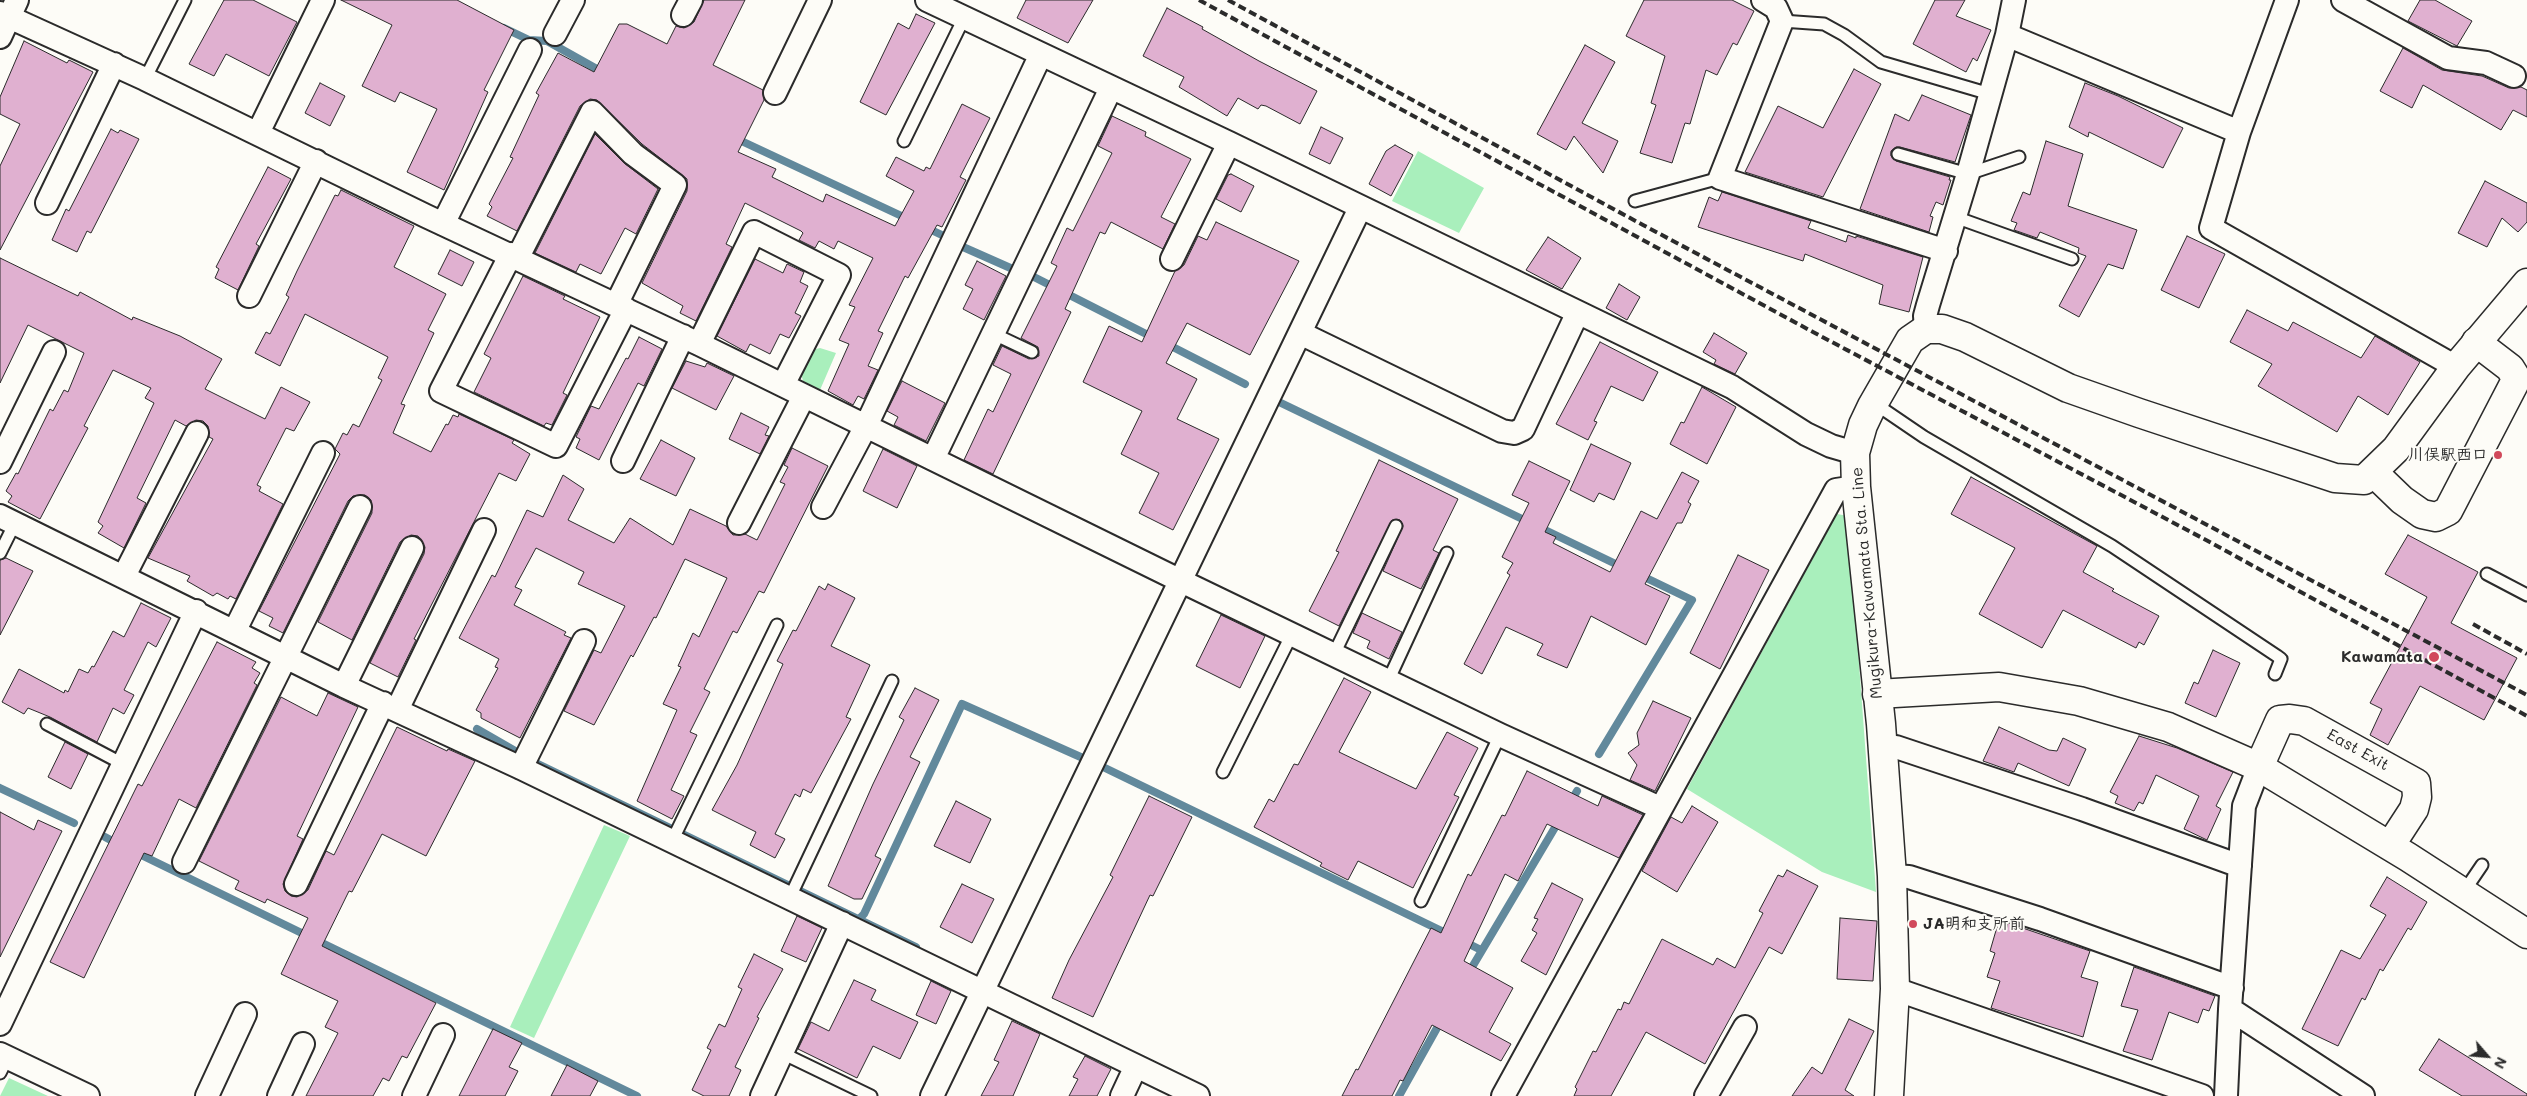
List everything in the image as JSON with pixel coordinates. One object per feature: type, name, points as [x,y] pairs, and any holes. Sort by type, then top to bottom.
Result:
[{"type":"main road","points":[[1926,328],[1942,329],[1965,337],[2068,388],[2335,478],[2364,480],[2374,473],[2396,449],[2456,367],[2527,283]]},
{"type":"main road","name":"Mugikura-Kawamata Sta. Line","points":[[1889,1096],[1895,989],[1892,876],[1877,694],[1856,487],[1855,452],[1863,425],[1910,340],[1926,328]]},
{"type":"main road","points":[[2374,473],[2402,500],[2422,514],[2436,517],[2448,511],[2515,382],[2515,376],[2510,368],[2476,342]]},
{"type":"main road","points":[[1877,694],[1999,687],[2079,701],[2168,727],[2260,767],[2390,846],[2527,934]]},
{"type":"main road","name":"East Exit","points":[[2260,767],[2280,720],[2290,719],[2304,721],[2416,783],[2417,797],[2414,809],[2390,846]]},
{"type":"street","points":[[258,133],[323,0]]},
{"type":"street","points":[[555,34],[573,0]]},
{"type":"street","points":[[775,93],[820,0]]},
{"type":"street","points":[[927,0],[1229,143],[1577,314],[1747,394],[1806,434],[1831,446],[1855,452]]},
{"type":"street","points":[[1763,0],[1776,8],[1782,22],[1720,178],[1946,251]]},
{"type":"street","points":[[1926,328],[1928,305],[1956,217],[2007,35],[2014,0]]},
{"type":"street","points":[[2287,0],[2239,132],[2211,228],[2456,367]]},
{"type":"street","points":[[2344,0],[2448,58],[2486,63],[2514,76]]},
{"type":"street","points":[[7,17],[114,64],[443,224],[514,255],[1388,681],[1500,735],[1660,808]]},
{"type":"street","points":[[2007,35],[2239,132]]},
{"type":"street","points":[[443,224],[530,50]]},
{"type":"street","points":[[823,507],[866,426],[1040,54]]},
{"type":"street","points":[[47,203],[114,64]]},
{"type":"street","points":[[933,459],[1111,88]]},
{"type":"street","points":[[592,112],[633,154],[675,185],[556,446],[441,391],[514,255],[592,112]]},
{"type":"street","points":[[1172,259],[1229,143]]},
{"type":"street","points":[[249,296],[316,161]]},
{"type":"street","points":[[932,1096],[1179,580],[1360,208]]},
{"type":"street","points":[[623,461],[754,232],[839,275],[783,385]]},
{"type":"street","points":[[1300,333],[1502,431],[1514,433],[1522,429],[1577,314]]},
{"type":"street","points":[[0,462],[54,352]]},
{"type":"street","points":[[739,523],[804,396]]},
{"type":"street","points":[[124,576],[197,433]]},
{"type":"street","points":[[235,630],[323,453]]},
{"type":"street","points":[[1513,1092],[1623,892],[1660,808],[1836,490],[1856,487]]},
{"type":"street","points":[[184,862],[360,507]]},
{"type":"street","points":[[7,520],[235,630],[344,686],[521,768],[790,897],[1198,1096]]},
{"type":"street","points":[[296,884],[484,530]]},
{"type":"street","points":[[344,686],[412,548]]},
{"type":"street","points":[[0,1024],[196,612]]},
{"type":"street","points":[[521,768],[584,640]]},
{"type":"street","points":[[1882,750],[1896,747],[2082,809],[2240,866]]},
{"type":"street","points":[[2226,1096],[2244,806],[2260,767]]},
{"type":"street","points":[[1892,876],[1909,876],[2040,919],[2231,998],[2363,1096]]},
{"type":"street","points":[[762,1096],[842,923]]},
{"type":"street","points":[[1895,989],[2202,1096]]},
{"type":"street","points":[[207,1096],[245,1014]]},
{"type":"street","points":[[1706,1096],[1745,1027]]},
{"type":"street","points":[[414,1096],[443,1035]]},
{"type":"street","points":[[279,1096],[302,1044]]},
{"type":"street","points":[[3,1061],[88,1096]]},
{"type":"street","points":[[1122,1096],[1136,1066]]},
{"type":"lane","points":[[145,79],[185,0]]},
{"type":"lane","points":[[904,141],[964,18]]},
{"type":"lane","points":[[1782,22],[1824,24],[1844,35],[1881,62],[1990,94]]},
{"type":"lane","points":[[1898,154],[1968,174],[2019,157]]},
{"type":"lane","points":[[1634,200],[1720,178]]},
{"type":"lane","points":[[1956,217],[2072,258]]},
{"type":"lane","points":[[994,334],[1032,352]]},
{"type":"lane","points":[[1874,403],[1924,437],[2112,546],[2278,656],[2281,659],[2275,674]]},
{"type":"lane","points":[[0,553],[7,520]]},
{"type":"lane","points":[[1334,654],[1396,526]]},
{"type":"lane","points":[[1388,681],[1447,554]]},
{"type":"lane","points":[[2487,574],[2527,595]]},
{"type":"lane","points":[[672,841],[777,625]]},
{"type":"lane","points":[[1223,772],[1292,634]]},
{"type":"lane","points":[[790,897],[892,681]]},
{"type":"lane","points":[[47,724],[123,764]]},
{"type":"lane","points":[[1421,902],[1500,735]]},
{"type":"lane","points":[[2463,893],[2482,865]]},
{"type":"lane","points":[[782,1053],[871,1096]]},
{"type":"green space","points":[[1418,151],[1484,188],[1459,233],[1392,201]]},
{"type":"green space","points":[[820,348],[836,353],[820,390],[803,381],[801,373],[812,350]]},
{"type":"green space","points":[[1837,514],[1848,516],[1876,892],[1822,872],[1687,789]]},
{"type":"green space","points":[[604,825],[630,836],[534,1038],[510,1027]]},
{"type":"green space","points":[[9,1078],[48,1096],[0,1096]]},
{"type":"building","points":[[224,0],[253,0],[297,22],[269,76],[226,54],[214,76],[189,64]]},
{"type":"building","points":[[341,0],[457,0],[514,30],[484,90],[488,92],[444,190],[407,172],[437,109],[400,92],[395,102],[362,86],[392,25]]},
{"type":"building","points":[[704,0],[745,0],[713,65],[763,90],[764,100],[738,152],[776,169],[772,177],[823,202],[826,194],[895,226],[914,191],[886,176],[896,157],[924,171],[926,167],[930,169],[962,104],[990,118],[960,177],[966,180],[942,227],[937,225],[908,278],[905,276],[878,331],[883,333],[868,366],[878,370],[864,399],[858,396],[853,405],[828,391],[849,344],[839,340],[855,307],[849,305],[873,258],[838,241],[834,249],[819,241],[815,248],[799,240],[803,233],[801,231],[745,203],[726,244],[732,247],[696,321],[680,313],[683,306],[642,283],[687,191],[687,179],[642,144],[597,100],[590,99],[580,106],[517,231],[487,216],[492,207],[489,204],[513,158],[510,157],[539,95],[536,93],[558,53],[594,72],[619,24],[627,24],[667,44],[676,26],[684,28],[694,22]]},
{"type":"building","points":[[1026,0],[1093,0],[1068,43],[1017,18]]},
{"type":"building","points":[[1644,0],[1732,0],[1754,11],[1737,45],[1733,43],[1717,75],[1706,70],[1690,124],[1685,123],[1672,163],[1640,153],[1656,105],[1651,103],[1665,56],[1626,36]]},
{"type":"building","points":[[1935,0],[1965,0],[1956,16],[1991,30],[1977,61],[1973,58],[1966,72],[1913,44]]},
{"type":"building","points":[[2420,0],[2435,0],[2472,21],[2457,46],[2408,21]]},
{"type":"building","points":[[1167,8],[1203,27],[1202,29],[1259,61],[1317,91],[1300,124],[1266,106],[1261,105],[1258,109],[1238,98],[1227,116],[1179,87],[1184,77],[1143,56]]},
{"type":"building","points":[[916,14],[935,23],[886,115],[860,102],[898,23],[909,29]]},
{"type":"building","points":[[24,41],[67,63],[69,60],[93,72],[0,250],[0,166],[20,124],[0,114],[0,97]]},
{"type":"building","points":[[1585,45],[1615,62],[1582,123],[1618,141],[1603,173],[1574,136],[1566,150],[1537,134]]},
{"type":"building","points":[[2403,48],[2442,70],[2482,76],[2509,88],[2521,87],[2527,90],[2527,117],[2513,110],[2501,130],[2423,85],[2412,108],[2380,91]]},
{"type":"building","points":[[1854,69],[1881,84],[1823,197],[1745,172],[1778,106],[1823,128]]},
{"type":"building","points":[[320,83],[345,96],[330,126],[305,113]]},
{"type":"building","points":[[2085,83],[2118,96],[2183,128],[2163,168],[2089,132],[2088,137],[2069,127]]},
{"type":"building","points":[[1922,95],[1971,115],[1955,162],[1900,147],[1896,147],[1891,151],[1891,156],[1896,161],[1950,177],[1949,180],[1951,180],[1943,205],[1936,202],[1930,216],[1933,217],[1929,232],[1860,209],[1895,114],[1909,121]]},
{"type":"building","points":[[1112,116],[1146,132],[1145,136],[1191,159],[1161,217],[1175,224],[1163,249],[1111,222],[1105,234],[1100,232],[1065,309],[1071,312],[993,474],[964,460],[988,409],[993,412],[1011,374],[993,365],[1002,346],[1029,359],[1039,356],[1038,347],[1021,338],[1057,266],[1051,263],[1067,228],[1073,231],[1112,153],[1098,146]]},
{"type":"building","points":[[1321,127],[1343,138],[1330,164],[1309,154]]},
{"type":"building","points":[[111,129],[118,133],[120,130],[139,139],[91,233],[87,231],[77,252],[52,240],[66,209],[69,211]]},
{"type":"building","points":[[595,134],[624,163],[658,189],[636,234],[625,228],[601,274],[580,264],[576,272],[535,253]]},
{"type":"building","points":[[2046,141],[2083,154],[2068,206],[2137,230],[2123,269],[2108,264],[2079,317],[2059,306],[2086,256],[2078,253],[2079,248],[2040,232],[2037,238],[2014,230],[2017,223],[2011,221],[2023,192],[2030,195]]},
{"type":"building","points":[[1395,145],[1413,155],[1391,196],[1369,184],[1386,151]]},
{"type":"building","points":[[268,167],[291,179],[256,244],[259,246],[238,290],[215,278],[219,269],[216,267]]},
{"type":"building","points":[[1231,174],[1254,186],[1241,212],[1216,199],[1228,175]]},
{"type":"building","points":[[2485,181],[2527,203],[2527,222],[2518,232],[2502,218],[2487,247],[2458,233]]},
{"type":"building","points":[[341,190],[414,226],[394,267],[446,294],[428,330],[434,333],[401,404],[405,405],[393,433],[431,452],[446,424],[448,425],[453,415],[458,417],[459,414],[514,440],[512,443],[530,454],[516,481],[499,473],[414,639],[416,640],[398,677],[370,663],[424,554],[425,547],[418,536],[411,535],[400,542],[352,640],[318,622],[372,513],[371,500],[365,495],[353,496],[348,501],[283,633],[269,626],[273,618],[259,611],[340,454],[335,449],[343,433],[347,435],[353,424],[359,427],[382,380],[378,378],[388,357],[305,314],[280,366],[255,353],[266,332],[270,334],[289,297],[286,295],[297,271],[335,195],[338,196]]},
{"type":"building","points":[[1722,192],[1811,221],[1808,228],[1846,242],[1848,235],[1856,238],[1856,236],[1923,257],[1909,312],[1879,304],[1883,285],[1805,254],[1803,261],[1698,227],[1709,197],[1718,201]]},
{"type":"building","points":[[1216,222],[1299,261],[1250,355],[1187,323],[1166,363],[1197,379],[1177,419],[1219,439],[1173,530],[1139,513],[1159,473],[1121,454],[1142,411],[1083,382],[1109,326],[1142,342],[1175,271],[1184,265],[1198,236],[1207,240]]},
{"type":"building","points":[[2187,236],[2225,254],[2199,308],[2161,290]]},
{"type":"building","points":[[1548,237],[1581,258],[1562,289],[1526,270]]},
{"type":"building","points":[[450,250],[474,262],[462,286],[438,274]]},
{"type":"building","points":[[0,258],[78,296],[80,292],[132,320],[133,317],[180,336],[222,359],[205,389],[265,419],[281,387],[310,402],[294,431],[286,428],[257,485],[261,487],[259,491],[283,504],[236,599],[230,596],[228,599],[217,593],[213,596],[187,581],[190,576],[148,558],[213,439],[209,437],[208,426],[203,421],[196,420],[186,426],[175,420],[137,498],[146,503],[124,548],[98,533],[103,526],[98,522],[154,403],[145,398],[151,388],[113,370],[84,426],[88,428],[40,519],[8,502],[12,496],[6,491],[16,473],[18,474],[50,409],[53,411],[64,390],[68,392],[84,353],[28,325],[0,383]]},
{"type":"building","points":[[755,259],[783,273],[787,264],[804,272],[800,282],[808,286],[795,313],[801,316],[789,338],[780,334],[770,354],[750,344],[746,352],[717,336]]},
{"type":"building","points":[[977,261],[1006,276],[984,320],[963,309],[973,289],[965,285]]},
{"type":"building","points":[[523,276],[565,296],[563,299],[600,317],[563,393],[567,395],[552,425],[546,423],[544,426],[474,392],[491,358],[484,354]]},
{"type":"building","points":[[1619,284],[1640,297],[1627,320],[1606,308]]},
{"type":"building","points":[[2247,310],[2288,331],[2293,322],[2361,358],[2375,336],[2420,362],[2388,415],[2358,396],[2337,432],[2258,386],[2272,364],[2230,342]]},
{"type":"building","points":[[1714,333],[1747,353],[1735,374],[1714,364],[1716,360],[1703,352]]},
{"type":"building","points":[[639,337],[662,349],[644,386],[638,383],[599,460],[576,448],[580,439],[576,437],[591,406],[599,409]]},
{"type":"building","points":[[1600,342],[1658,372],[1643,401],[1611,386],[1594,421],[1597,422],[1588,440],[1556,424]]},
{"type":"building","points":[[686,361],[705,367],[707,363],[734,376],[716,410],[672,388]]},
{"type":"building","points":[[902,381],[945,403],[926,441],[894,425],[898,417],[887,411]]},
{"type":"building","points":[[1702,387],[1736,407],[1707,464],[1670,444],[1681,422],[1684,423]]},
{"type":"building","points":[[741,413],[769,427],[765,435],[769,436],[760,454],[729,439]]},
{"type":"building","points":[[661,440],[695,458],[676,496],[640,479]]},
{"type":"building","points":[[1591,444],[1631,463],[1614,500],[1599,493],[1594,502],[1570,490]]},
{"type":"building","points":[[792,448],[828,466],[764,593],[759,591],[737,633],[733,631],[704,689],[710,692],[690,732],[697,735],[671,790],[684,796],[672,819],[637,801],[677,710],[663,704],[681,667],[678,666],[693,633],[699,637],[727,578],[685,559],[656,618],[654,617],[633,657],[631,655],[594,725],[564,711],[594,650],[601,653],[625,606],[578,584],[584,572],[536,548],[515,587],[522,590],[514,605],[566,632],[564,635],[571,638],[520,738],[481,718],[481,713],[476,710],[498,668],[495,667],[499,659],[459,638],[492,575],[495,577],[527,510],[543,517],[563,475],[584,489],[568,520],[614,543],[630,518],[673,545],[690,509],[726,526],[733,535],[745,534],[757,540],[785,484],[780,482],[788,467],[784,465]]},
{"type":"building","points":[[883,449],[917,466],[897,508],[863,491]]},
{"type":"building","points":[[1379,460],[1458,499],[1433,550],[1439,553],[1421,589],[1383,571],[1403,526],[1400,520],[1392,520],[1339,626],[1309,611],[1339,552],[1336,551]]},
{"type":"building","points":[[1529,461],[1570,481],[1545,532],[1556,537],[1553,543],[1610,572],[1641,511],[1657,519],[1682,472],[1699,481],[1688,502],[1691,504],[1682,523],[1677,523],[1645,584],[1670,596],[1646,645],[1591,616],[1567,668],[1537,655],[1543,644],[1506,627],[1482,674],[1464,664],[1510,575],[1507,573],[1513,563],[1502,557],[1529,503],[1512,495]]},
{"type":"building","points":[[1971,477],[2097,546],[2083,572],[2114,589],[2112,591],[2159,616],[2144,645],[2139,642],[2136,648],[2063,610],[2042,648],[1979,614],[2015,548],[1951,514]]},
{"type":"building","points":[[2408,535],[2478,572],[2451,623],[2517,658],[2484,720],[2420,686],[2388,745],[2370,735],[2382,709],[2370,703],[2427,597],[2385,574]]},
{"type":"building","points":[[1738,555],[1769,570],[1720,669],[1690,653]]},
{"type":"building","points":[[6,558],[33,571],[0,635],[0,560]]},
{"type":"building","points":[[828,584],[855,598],[831,646],[870,665],[846,717],[851,719],[811,793],[803,789],[800,797],[795,794],[775,834],[785,839],[775,858],[750,845],[756,832],[712,810],[737,765],[783,664],[777,661],[793,630],[796,631],[819,586],[825,590]]},
{"type":"building","points":[[141,603],[171,618],[156,647],[148,642],[124,690],[134,695],[124,714],[113,708],[97,742],[50,717],[28,708],[24,714],[2,702],[19,669],[64,693],[65,690],[68,692],[79,669],[88,673],[92,666],[94,667],[113,631],[124,637]]},
{"type":"building","points":[[1362,613],[1402,632],[1389,659],[1367,648],[1370,641],[1353,633]]},
{"type":"building","points":[[1221,615],[1265,636],[1240,688],[1196,666]]},
{"type":"building","points":[[217,642],[256,662],[252,668],[260,673],[254,683],[257,685],[196,808],[179,799],[152,856],[144,853],[84,978],[50,962],[138,784],[142,786]]},
{"type":"building","points":[[2213,650],[2240,663],[2216,717],[2185,703],[2194,682],[2198,684]]},
{"type":"building","points":[[1344,678],[1371,692],[1339,752],[1416,789],[1447,732],[1478,748],[1454,795],[1459,797],[1413,888],[1358,861],[1348,880],[1320,866],[1322,863],[1254,827],[1269,799],[1274,802],[1294,764],[1298,765]]},
{"type":"building","points":[[915,688],[939,700],[910,757],[920,762],[875,856],[881,859],[862,899],[854,899],[828,886],[873,784],[904,720],[899,717]]},
{"type":"building","points":[[328,693],[358,707],[297,836],[303,839],[283,884],[285,891],[291,896],[297,897],[308,890],[326,851],[334,855],[397,727],[447,751],[448,749],[475,761],[426,856],[382,834],[352,892],[349,891],[322,946],[436,1003],[407,1058],[402,1056],[389,1081],[383,1078],[373,1096],[306,1096],[338,1033],[325,1027],[338,1001],[281,974],[308,918],[267,899],[265,903],[235,889],[239,881],[199,861],[281,697],[317,716]]},
{"type":"building","points":[[1653,701],[1691,718],[1655,791],[1630,780],[1637,765],[1628,753],[1639,745],[1637,733]]},
{"type":"building","points":[[1999,727],[2049,750],[2057,751],[2063,738],[2086,749],[2069,786],[2018,763],[2014,772],[1983,761]]},
{"type":"building","points":[[2139,736],[2177,748],[2233,772],[2216,806],[2221,809],[2207,840],[2184,829],[2199,796],[2156,775],[2143,804],[2139,802],[2134,811],[2115,803],[2118,796],[2110,792]]},
{"type":"building","points":[[65,742],[88,754],[71,789],[48,777]]},
{"type":"building","points":[[1527,771],[1598,806],[1602,796],[1643,815],[1619,858],[1547,824],[1518,881],[1505,874],[1464,961],[1513,988],[1489,1032],[1511,1044],[1501,1061],[1432,1025],[1403,1081],[1400,1080],[1392,1096],[1342,1096],[1356,1069],[1358,1070],[1431,928],[1441,933],[1468,874],[1471,876],[1502,815],[1505,816]]},
{"type":"building","points":[[1149,796],[1192,817],[1153,896],[1150,895],[1093,1017],[1052,998],[1069,960],[1113,877],[1110,875]]},
{"type":"building","points":[[956,801],[991,819],[970,863],[934,846]]},
{"type":"building","points":[[1692,806],[1718,822],[1677,892],[1642,871],[1671,817],[1682,823]]},
{"type":"building","points":[[0,812],[34,830],[38,820],[62,831],[0,957]]},
{"type":"building","points":[[1787,870],[1818,886],[1782,954],[1769,947],[1705,1064],[1646,1032],[1611,1096],[1574,1096],[1577,1089],[1575,1087],[1593,1051],[1596,1052],[1618,1009],[1621,1010],[1624,1002],[1629,1004],[1662,939],[1713,965],[1717,958],[1735,968],[1763,913],[1759,911],[1778,875],[1783,877]]},
{"type":"building","points":[[2387,877],[2427,902],[2411,930],[2408,928],[2383,971],[2380,969],[2365,1000],[2362,998],[2338,1046],[2302,1029],[2341,950],[2360,959],[2386,915],[2370,906]]},
{"type":"building","points":[[1552,883],[1583,899],[1546,975],[1521,961],[1537,933],[1532,930],[1538,919],[1534,918]]},
{"type":"building","points":[[962,884],[994,899],[972,943],[940,927]]},
{"type":"building","points":[[797,916],[822,928],[806,962],[781,951]]},
{"type":"building","points":[[1840,918],[1877,921],[1873,981],[1837,979]]},
{"type":"building","points":[[2008,923],[2090,951],[2081,977],[2098,982],[2083,1037],[1991,1008],[2000,981],[1987,977],[1995,953],[1990,951],[1997,927],[2006,930]]},
{"type":"building","points":[[754,954],[783,969],[757,1017],[759,1018],[735,1067],[741,1070],[729,1096],[704,1096],[692,1090],[711,1050],[707,1048],[719,1024],[725,1027],[742,989],[738,987]]},
{"type":"building","points":[[2134,967],[2215,996],[2209,1011],[2203,1009],[2198,1023],[2169,1012],[2152,1060],[2123,1051],[2138,1010],[2121,1006]]},
{"type":"building","points":[[854,980],[876,990],[871,1000],[918,1022],[900,1059],[873,1046],[857,1078],[798,1049],[811,1022],[829,1031]]},
{"type":"building","points":[[931,981],[951,991],[936,1024],[916,1015]]},
{"type":"building","points":[[1849,1019],[1874,1031],[1845,1090],[1854,1096],[1792,1096],[1812,1067],[1822,1074]]},
{"type":"building","points":[[1012,1021],[1040,1034],[1013,1096],[981,1096],[999,1062],[994,1060]]},
{"type":"building","points":[[493,1029],[522,1043],[509,1067],[518,1071],[505,1096],[459,1096]]},
{"type":"building","points":[[2439,1039],[2527,1094],[2527,1096],[2462,1096],[2419,1070]]},
{"type":"building","points":[[1085,1056],[1111,1069],[1097,1096],[1069,1096],[1078,1079],[1073,1077]]},
{"type":"building","points":[[567,1065],[598,1081],[590,1096],[551,1096]]},
{"type":"waterway","points":[[504,28],[529,40],[547,41],[604,73]]},
{"type":"waterway","points":[[735,138],[908,219]]},
{"type":"waterway","points":[[925,227],[946,237]]},
{"type":"waterway","points":[[963,247],[1015,270]]},
{"type":"waterway","points":[[1032,276],[1154,338]]},
{"type":"waterway","points":[[1167,344],[1245,384]]},
{"type":"waterway","points":[[1281,403],[1622,567]]},
{"type":"waterway","points":[[1599,754],[1692,600],[1640,575]]},
{"type":"waterway","points":[[859,919],[864,914],[962,704],[1103,767],[1450,935]]},
{"type":"waterway","points":[[477,729],[536,763],[916,947]]},
{"type":"waterway","points":[[0,788],[74,823]]},
{"type":"waterway","points":[[1570,803],[1577,791]]},
{"type":"waterway","points":[[1468,974],[1560,819]]},
{"type":"waterway","points":[[105,837],[118,844]]},
{"type":"waterway","points":[[135,852],[637,1096]]},
{"type":"waterway","points":[[1463,941],[1481,950]]},
{"type":"waterway","points":[[1399,1096],[1442,1019]]},
{"type":"railway","points":[[1199,0],[1813,332],[2206,540],[2527,716]]},
{"type":"railway","points":[[1228,0],[1643,225],[2527,695]]},
{"type":"railway","points":[[2473,624],[2527,654]]},
{"type":"place","name":"川俣駅西口","points":[[2498,455]]},
{"type":"place","name":"Kawamata","points":[[2434,657]]},
{"type":"place","name":"JA明和支所前","points":[[1913,924]]}]
